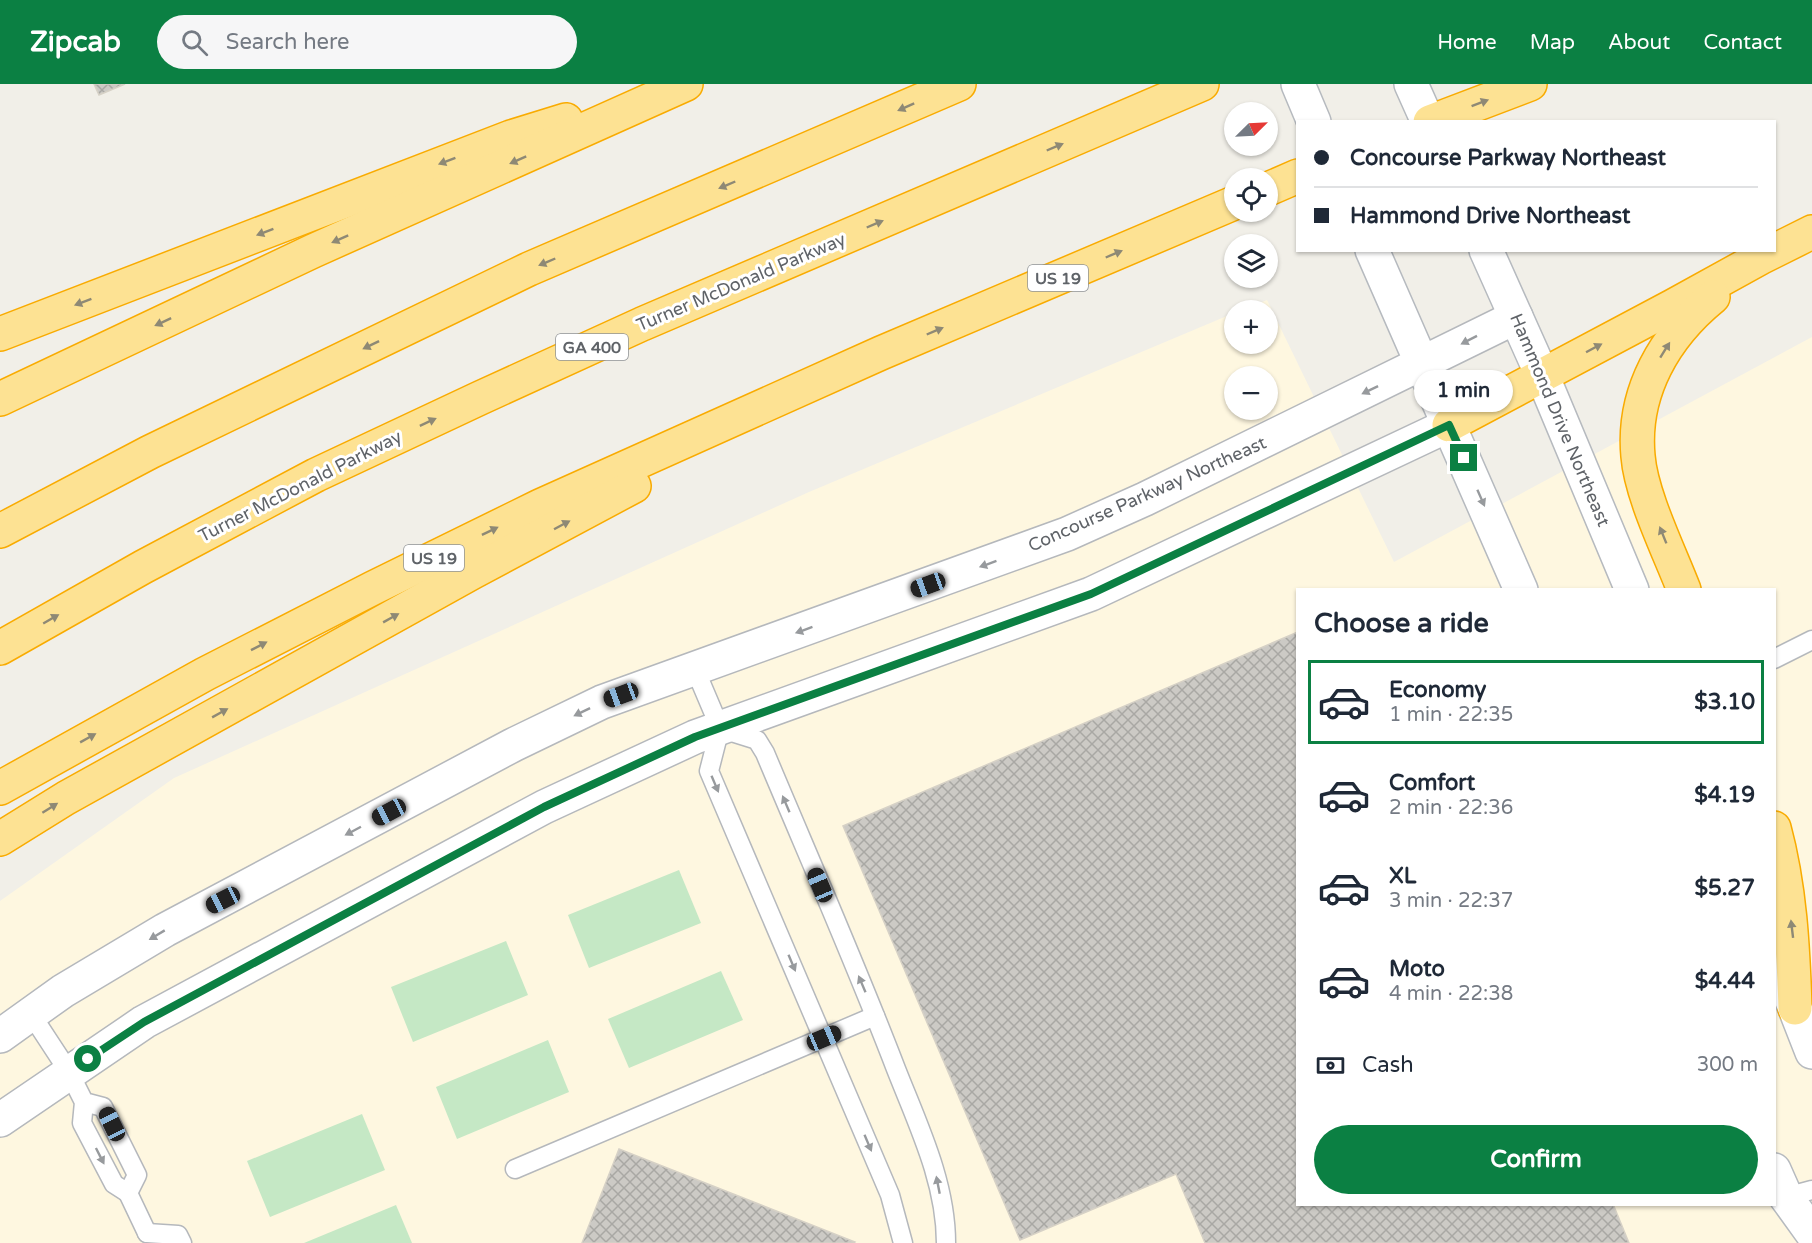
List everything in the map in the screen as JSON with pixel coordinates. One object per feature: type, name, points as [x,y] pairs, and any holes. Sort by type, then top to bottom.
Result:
[{"type":"highway","points":[[0,334],[511,137],[684,84]]},
{"type":"highway","points":[[0,399],[313,251],[647,103],[684,84]]},
{"type":"highway","points":[[0,531],[150,452],[529,270],[959,84]]},
{"type":"highway","name":"Turner McDonald Parkway","points":[[0,648],[142,567],[316,475],[439,417],[642,324],[1202,84]]},
{"type":"highway","points":[[1434,120],[1530,84]]},
{"type":"highway","points":[[1278,185],[1296,177]]},
{"type":"highway","name":"US 19","points":[[0,788],[205,674],[540,506],[881,353],[1224,207]]},
{"type":"highway","points":[[1776,250],[1812,232]]},
{"type":"highway","points":[[1449,425],[1772,252]]},
{"type":"highway","points":[[1683,588],[1648,498],[1638,457],[1638,417],[1649,378],[1667,346],[1692,314],[1760,258]]},
{"type":"highway","points":[[0,838],[66,798],[473,572],[881,353]]},
{"type":"highway","points":[[1776,838],[1785,881],[1793,943],[1795,1008]]},
{"type":"street","points":[[1298,84],[1313,120]]},
{"type":"street","points":[[1411,84],[1428,120]]},
{"type":"street","points":[[1373,252],[1520,588]]},
{"type":"street","name":"Hammond Drive Northeast","points":[[1492,264],[1542,375],[1631,588]]},
{"type":"street","name":"Concourse Parkway Northeast","points":[[0,1036],[63,991],[165,930],[513,746],[602,702],[1067,534],[1155,494],[1516,317]]},
{"type":"street","points":[[0,1120],[144,1022],[544,807],[695,737],[1091,594],[1449,425]]},
{"type":"street","points":[[1776,960],[1812,1052]]},
{"type":"street","points":[[1791,1186],[1812,1233]]},
{"type":"lane","points":[[1776,658],[1812,640]]},
{"type":"lane","points":[[695,669],[720,728],[709,771],[890,1195],[903,1243]]},
{"type":"lane","points":[[720,728],[757,740],[875,1016],[935,1167],[946,1224],[946,1243]]},
{"type":"lane","points":[[31,1014],[69,1072],[84,1102],[82,1123],[114,1184],[128,1193],[144,1238],[178,1235],[182,1243]]},
{"type":"lane","points":[[515,1169],[875,1016]]},
{"type":"lane","points":[[84,1102],[103,1107],[137,1175],[128,1193]]},
{"type":"shaded area","points":[[1224,317],[1224,354],[1278,354],[1278,323],[1394,562],[1812,337],[1812,1243],[0,1243],[0,901],[174,778],[809,492]]},
{"type":"green space","points":[[679,870],[701,923],[589,968],[568,915]]},
{"type":"green space","points":[[506,941],[528,995],[413,1042],[391,987]]},
{"type":"green space","points":[[721,971],[743,1020],[629,1068],[608,1019]]},
{"type":"green space","points":[[548,1040],[569,1092],[457,1139],[436,1087]]},
{"type":"green space","points":[[362,1114],[385,1170],[270,1217],[247,1161]]},
{"type":"green space","points":[[396,1205],[412,1243],[304,1243]]},
{"type":"building","points":[[94,84],[125,84],[99,95]]},
{"type":"building","points":[[1296,633],[1296,1206],[1614,1206],[1629,1243],[1205,1243],[1176,1174],[1020,1240],[843,826]]},
{"type":"building","points":[[619,1149],[855,1242],[582,1243]]},
{"type":"route","points":[[88,1059],[144,1022],[544,807],[695,737],[1091,594],[1449,425],[1464,458]]}]
